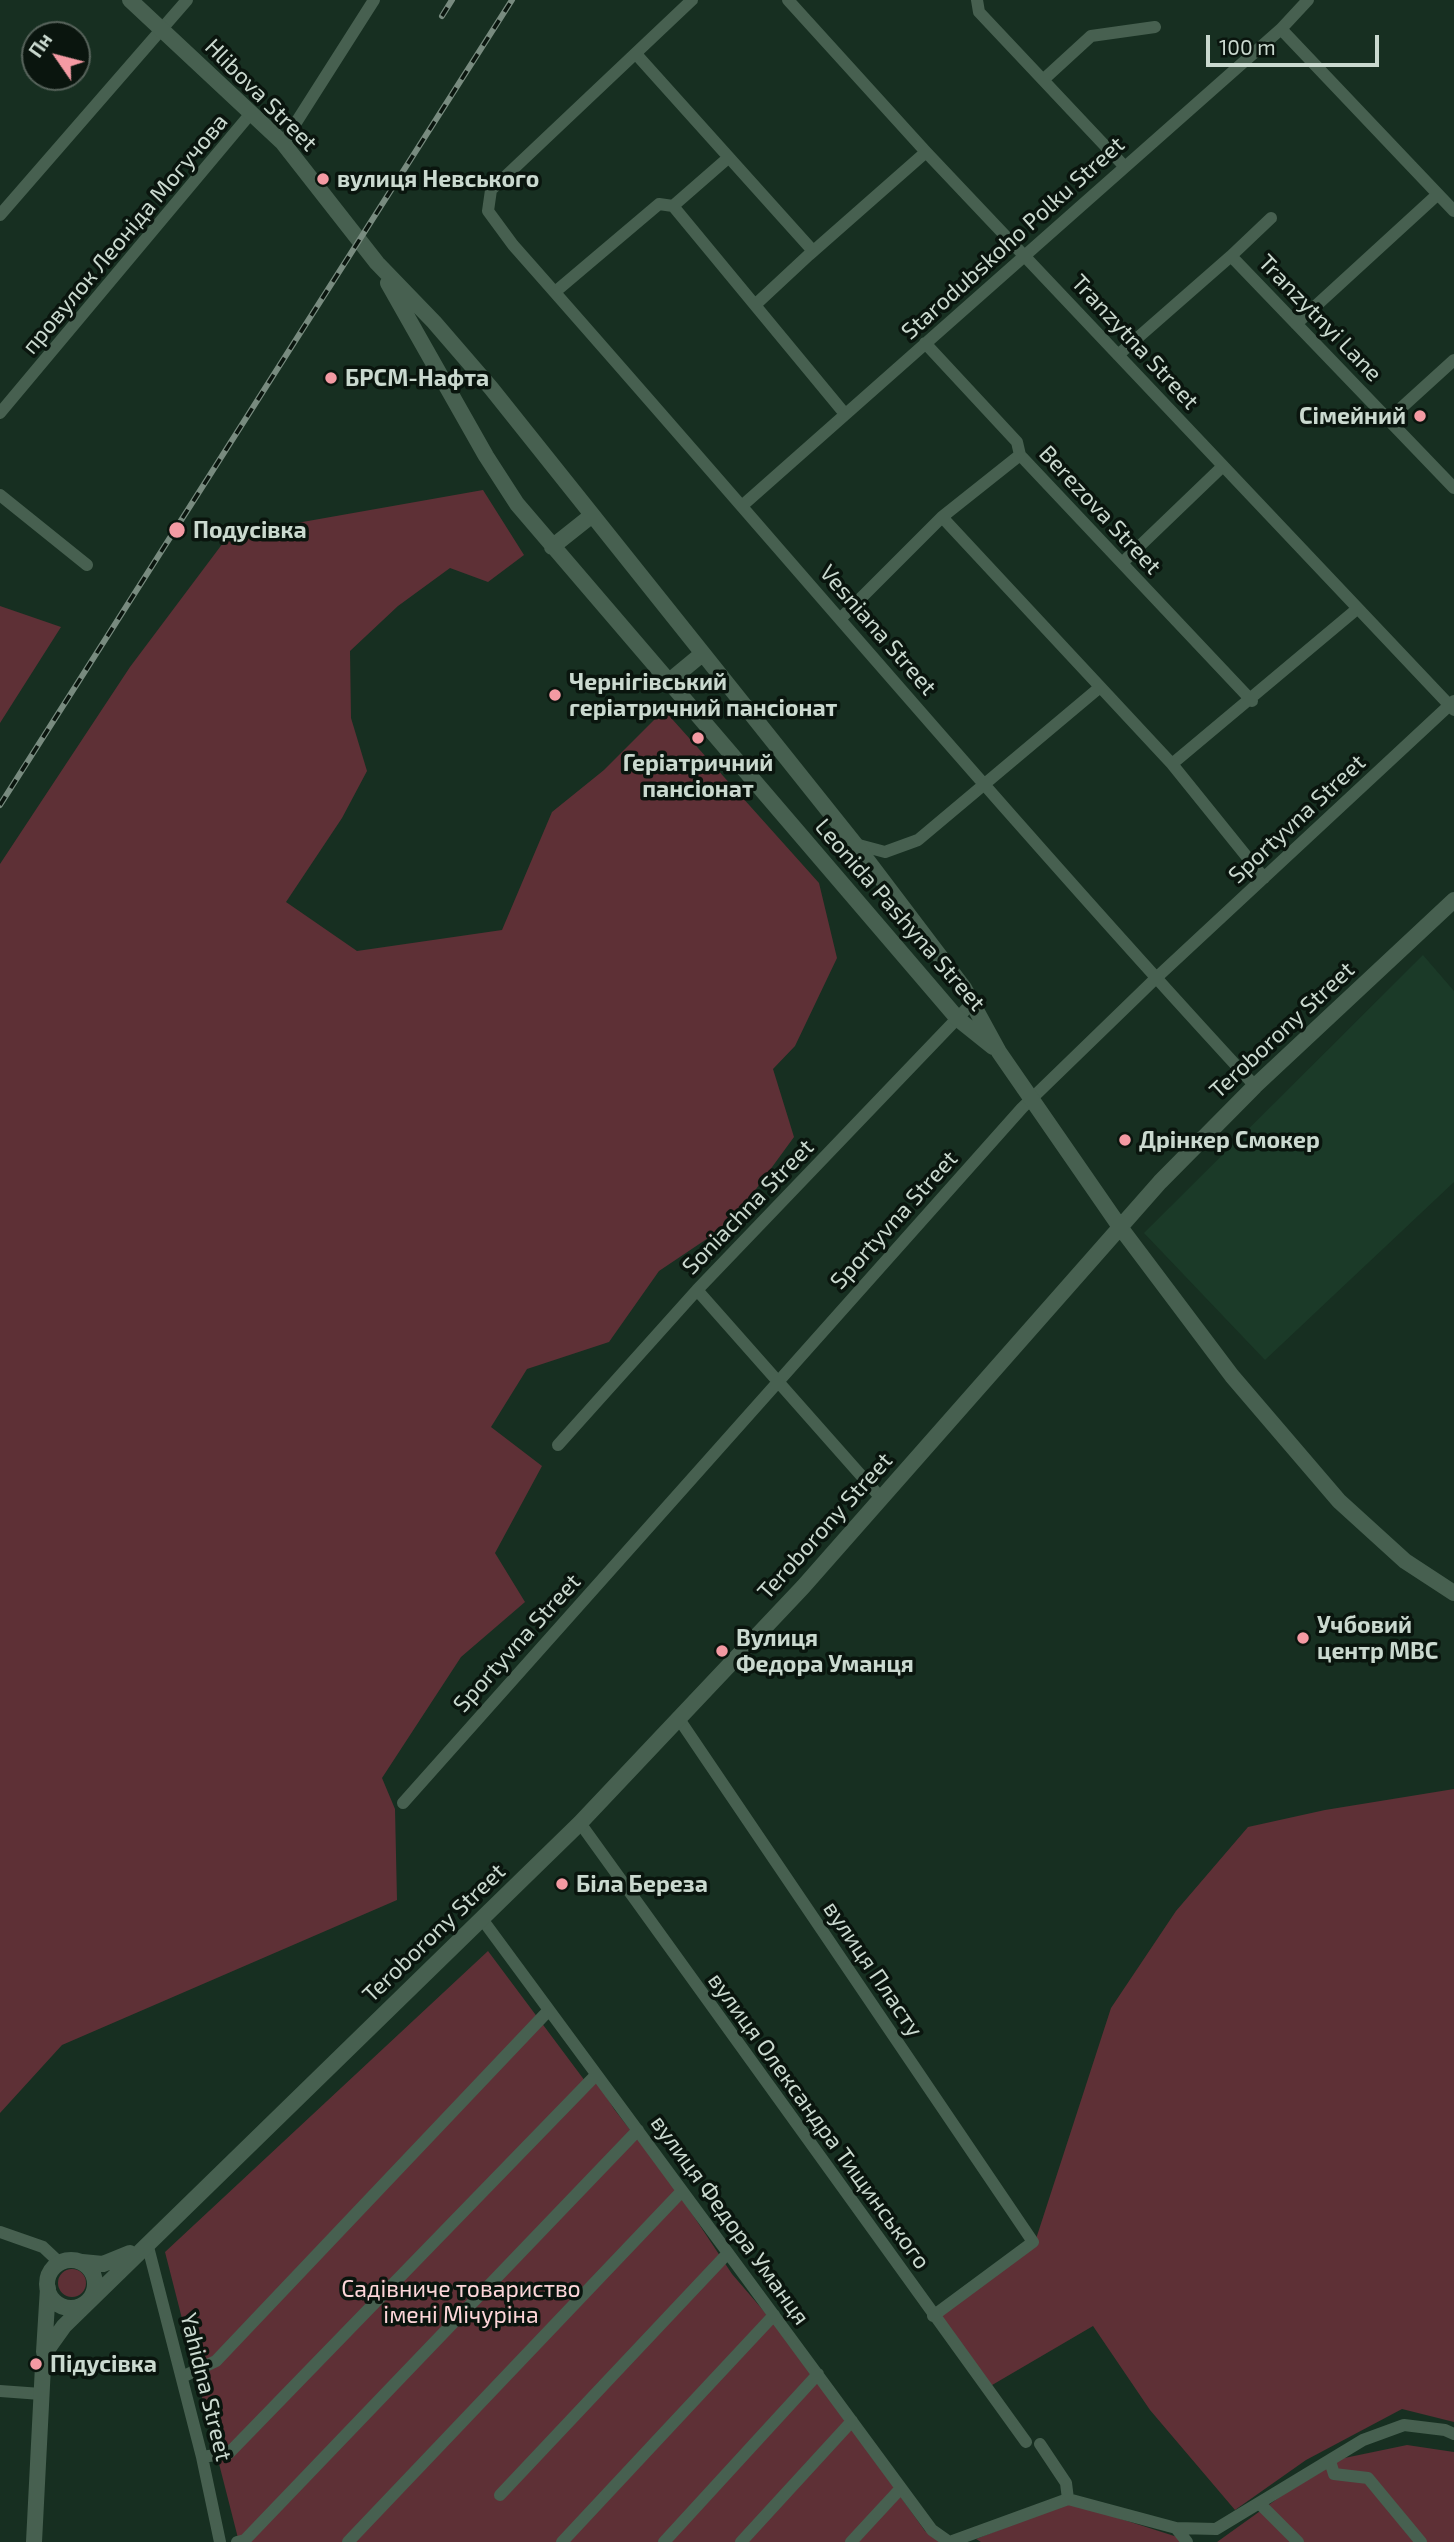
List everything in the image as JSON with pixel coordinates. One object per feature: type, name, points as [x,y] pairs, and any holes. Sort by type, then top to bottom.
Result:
[{"type":"main road","name":"Hlibova Street","points":[[130,0],[253,112],[283,144],[377,263]]},
{"type":"main road","name":"Leonida Pashyna Street","points":[[377,263],[434,322],[491,388],[855,844],[972,1003],[999,1052]]},
{"type":"main road","name":"Leonida Pashyna Street","points":[[377,263],[486,456],[517,504],[667,683],[958,1019],[999,1052]]},
{"type":"main road","points":[[552,547],[591,516]]},
{"type":"main road","points":[[667,683],[702,654]]},
{"type":"main road","name":"Teroborony Street","points":[[43,2367],[57,2334],[86,2302],[580,1823],[679,1719],[881,1498],[1189,1151],[1454,901]]},
{"type":"main road","points":[[999,1052],[1033,1097],[1120,1227],[1232,1376],[1339,1501],[1405,1561],[1454,1593]]},
{"type":"main road","points":[[34,2542],[40,2393],[51,2271],[60,2263],[71,2260],[92,2265],[111,2263],[148,2243]]},
{"type":"main road","points":[[48,2288],[60,2305],[71,2308],[86,2302],[93,2293],[95,2281],[91,2270],[82,2262]]},
{"type":"street","points":[[0,215],[187,0]]},
{"type":"street","points":[[283,144],[374,0]]},
{"type":"street","points":[[692,0],[636,54],[813,251],[809,255]]},
{"type":"street","name":"Tranzytna Street","points":[[788,0],[926,152],[1357,609],[1453,706]]},
{"type":"street","points":[[977,0],[979,12],[1125,167]]},
{"type":"street","name":"Starodubskoho Polku Street","points":[[743,505],[1281,29],[1308,0]]},
{"type":"street","points":[[1043,80],[1091,36],[1155,27]]},
{"type":"street","points":[[1281,29],[1454,211]]},
{"type":"street","name":"Vesniana Street","points":[[636,54],[491,190],[488,211],[513,245],[1155,979],[1255,1086]]},
{"type":"street","name":"провулок Леоніда Могучова","points":[[0,413],[103,294],[253,112]]},
{"type":"street","points":[[755,305],[926,152]]},
{"type":"street","points":[[673,206],[729,158]]},
{"type":"street","points":[[1296,324],[1438,194]]},
{"type":"street","points":[[555,292],[659,204],[673,206],[845,414]]},
{"type":"street","points":[[1230,256],[1271,218]]},
{"type":"street","name":"Tranzytnyi Lane","points":[[1118,355],[1230,256],[1454,488]]},
{"type":"street","name":"Berezova Street","points":[[925,343],[1017,442],[1020,455],[1252,701]]},
{"type":"street","points":[[1389,419],[1454,360]]},
{"type":"street","points":[[840,619],[942,517],[1020,455]]},
{"type":"street","points":[[1122,563],[1223,466]]},
{"type":"street","points":[[0,495],[87,565]]},
{"type":"street","points":[[942,517],[1172,764],[1264,878]]},
{"type":"street","points":[[1172,764],[1252,701],[1357,609]]},
{"type":"street","points":[[855,844],[885,852],[918,840],[1099,688]]},
{"type":"street","name":"Sportyvna Street","points":[[403,1803],[1033,1097],[1155,979],[1453,706]]},
{"type":"street","name":"Soniachna Street","points":[[558,1445],[697,1290],[972,1003]]},
{"type":"street","points":[[697,1290],[881,1498]]},
{"type":"street","name":"вулиця Пласту","points":[[679,1719],[1033,2242],[933,2316]]},
{"type":"street","name":"вулиця Олександра Тищинського","points":[[580,1823],[1026,2442]]},
{"type":"street","name":"вулиця Федора Уманця","points":[[481,1919],[932,2530],[949,2542]]},
{"type":"street","points":[[182,2377],[216,2361],[549,2010]]},
{"type":"street","points":[[202,2457],[229,2453],[595,2076]]},
{"type":"street","points":[[237,2542],[245,2540],[638,2130]]},
{"type":"street","points":[[348,2542],[682,2191]]},
{"type":"street","points":[[0,2232],[43,2247],[60,2263]]},
{"type":"street","name":"Yahidna Street","points":[[148,2243],[202,2457],[220,2542]]},
{"type":"street","points":[[499,2495],[728,2253]]},
{"type":"street","points":[[562,2542],[774,2315]]},
{"type":"street","points":[[664,2542],[818,2374]]},
{"type":"street","points":[[0,2391],[40,2393]]},
{"type":"street","points":[[741,2542],[852,2421]]},
{"type":"street","points":[[949,2542],[1068,2499],[1176,2528],[1216,2529],[1363,2440],[1404,2425],[1445,2430],[1454,2434]]},
{"type":"street","points":[[1040,2444],[1066,2483],[1068,2499]]},
{"type":"street","points":[[1331,2461],[1334,2473],[1368,2478],[1421,2542]]},
{"type":"street","points":[[851,2542],[901,2488]]},
{"type":"street","points":[[1259,2503],[1298,2542]]},
{"type":"street","points":[[1176,2528],[1187,2542]]},
{"type":"shaded area","points":[[1423,955],[1454,991],[1454,1182],[1265,1360],[1144,1233]]},
{"type":"green space","points":[[483,490],[524,555],[488,582],[450,568],[398,606],[350,651],[351,718],[367,771],[342,818],[286,902],[357,951],[502,930],[552,812],[604,770],[664,710],[819,883],[837,958],[795,1046],[773,1069],[794,1137],[732,1222],[659,1271],[609,1342],[527,1369],[491,1427],[542,1466],[495,1553],[525,1602],[461,1657],[382,1778],[395,1809],[397,1900],[62,2045],[0,2113],[0,864],[130,667],[229,535]]},
{"type":"green space","points":[[0,606],[61,627],[0,723]]},
{"type":"green space","points":[[1454,1789],[1454,2422],[1402,2409],[1306,2460],[1235,2510],[1150,2410],[1093,2326],[987,2388],[936,2315],[1035,2242],[1111,2008],[1176,1911],[1248,1827],[1325,1810]]},
{"type":"green space","name":"Садівниче товариство імені Мічуріна","points":[[488,1951],[585,2081],[598,2083],[614,2109],[673,2185],[732,2274],[792,2344],[925,2531],[944,2542],[239,2542],[165,2252]]},
{"type":"green space","points":[[72,2269],[82,2273],[86,2283],[82,2293],[72,2297],[62,2293],[58,2283],[62,2273]]},
{"type":"green space","points":[[1407,2445],[1454,2452],[1454,2542],[1217,2542],[1330,2461]]},
{"type":"green space","points":[[1068,2502],[1193,2542],[981,2542],[976,2539]]},
{"type":"railway","points":[[442,16],[452,0]]},
{"type":"railway","points":[[0,805],[512,0]]},
{"type":"place","name":"вулиця Невського","points":[[323,179]]},
{"type":"place","name":"БРСМ-Нафта","points":[[331,378]]},
{"type":"place","name":"Сімейний","points":[[1420,416]]},
{"type":"place","name":"Подусівка","points":[[177,530]]},
{"type":"place","name":"Чернігівський геріатричний пансіонат","points":[[555,695]]},
{"type":"place","name":"Геріатричний пансіонат","points":[[698,738]]},
{"type":"place","name":"Дрінкер Смокер","points":[[1125,1140]]},
{"type":"place","name":"Учбовий центр МВС","points":[[1303,1638]]},
{"type":"place","name":"Вулиця Федора Уманця","points":[[722,1651]]},
{"type":"place","name":"Біла Береза","points":[[562,1884]]},
{"type":"place","name":"Підусівка","points":[[36,2364]]}]
